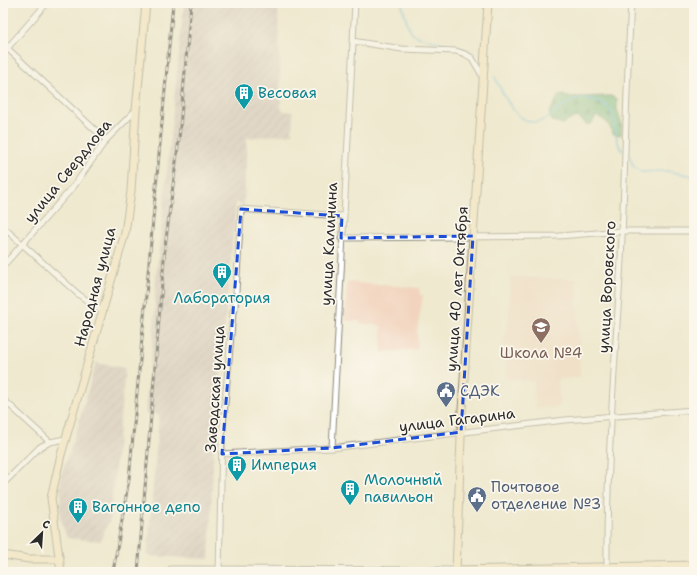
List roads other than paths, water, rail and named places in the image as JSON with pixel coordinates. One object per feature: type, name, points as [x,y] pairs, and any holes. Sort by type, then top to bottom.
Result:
[{"type":"street","points":[[3,53],[47,3]]},
{"type":"street","name":"Народная улица","points":[[61,572],[51,498],[65,440],[125,233],[131,191],[136,110],[146,3]]},
{"type":"street","name":"улица Калинина","points":[[332,448],[342,216],[355,3]]},
{"type":"street","name":"улица 40 лет Октября","points":[[456,571],[461,432],[488,3]]},
{"type":"street","name":"улица Воровского","points":[[607,569],[611,415],[622,231],[626,88],[631,3]]},
{"type":"street","points":[[352,41],[402,49],[456,51],[465,54],[477,64],[484,79]]},
{"type":"street","points":[[7,48],[106,140]]},
{"type":"street","name":"улица Свердлова","points":[[3,266],[87,169],[106,140],[136,110]]},
{"type":"street","name":"Заводская улица","points":[[219,571],[222,454],[233,312],[236,308],[241,209],[342,216]]},
{"type":"street","points":[[3,227],[78,294],[103,312]]},
{"type":"street","points":[[341,238],[559,236],[622,231],[694,231]]},
{"type":"street","points":[[3,399],[50,442]]},
{"type":"street","name":"улица Гагарина","points":[[222,454],[332,448],[611,415],[694,410]]},
{"type":"street","points":[[3,484],[40,447],[50,442],[65,440]]},
{"type":"street","points":[[3,555],[29,559],[60,559]]},
{"type":"street","points":[[171,569],[219,571],[456,571],[607,569],[694,565]]},
{"type":"waterway","points":[[401,3],[409,29],[415,35],[421,38],[460,47],[474,54]]},
{"type":"waterway","points":[[495,77],[503,95],[515,112],[523,119],[531,122],[540,121],[550,116],[562,106],[579,98],[586,98],[602,103],[608,107],[614,118],[617,139],[619,146],[623,151]]},
{"type":"waterway","points":[[626,154],[630,157],[633,166],[641,172],[667,171],[694,176]]},
{"type":"railway","points":[[113,572],[129,479],[173,3]]},
{"type":"railway","points":[[138,572],[165,247],[179,139],[191,3]]},
{"type":"place","name":"Весовая","points":[[244,110]]},
{"type":"place","name":"Лаборатория","points":[[222,289]]},
{"type":"place","name":"Школа №4","points":[[541,344]]},
{"type":"place","name":"СДЭК","points":[[446,408]]},
{"type":"place","name":"Империя","points":[[237,482]]},
{"type":"place","name":"Молочный павильон","points":[[350,506]]},
{"type":"place","name":"Почтовое отделение №3","points":[[477,513]]},
{"type":"place","name":"Вагонное депо","points":[[78,524]]}]
